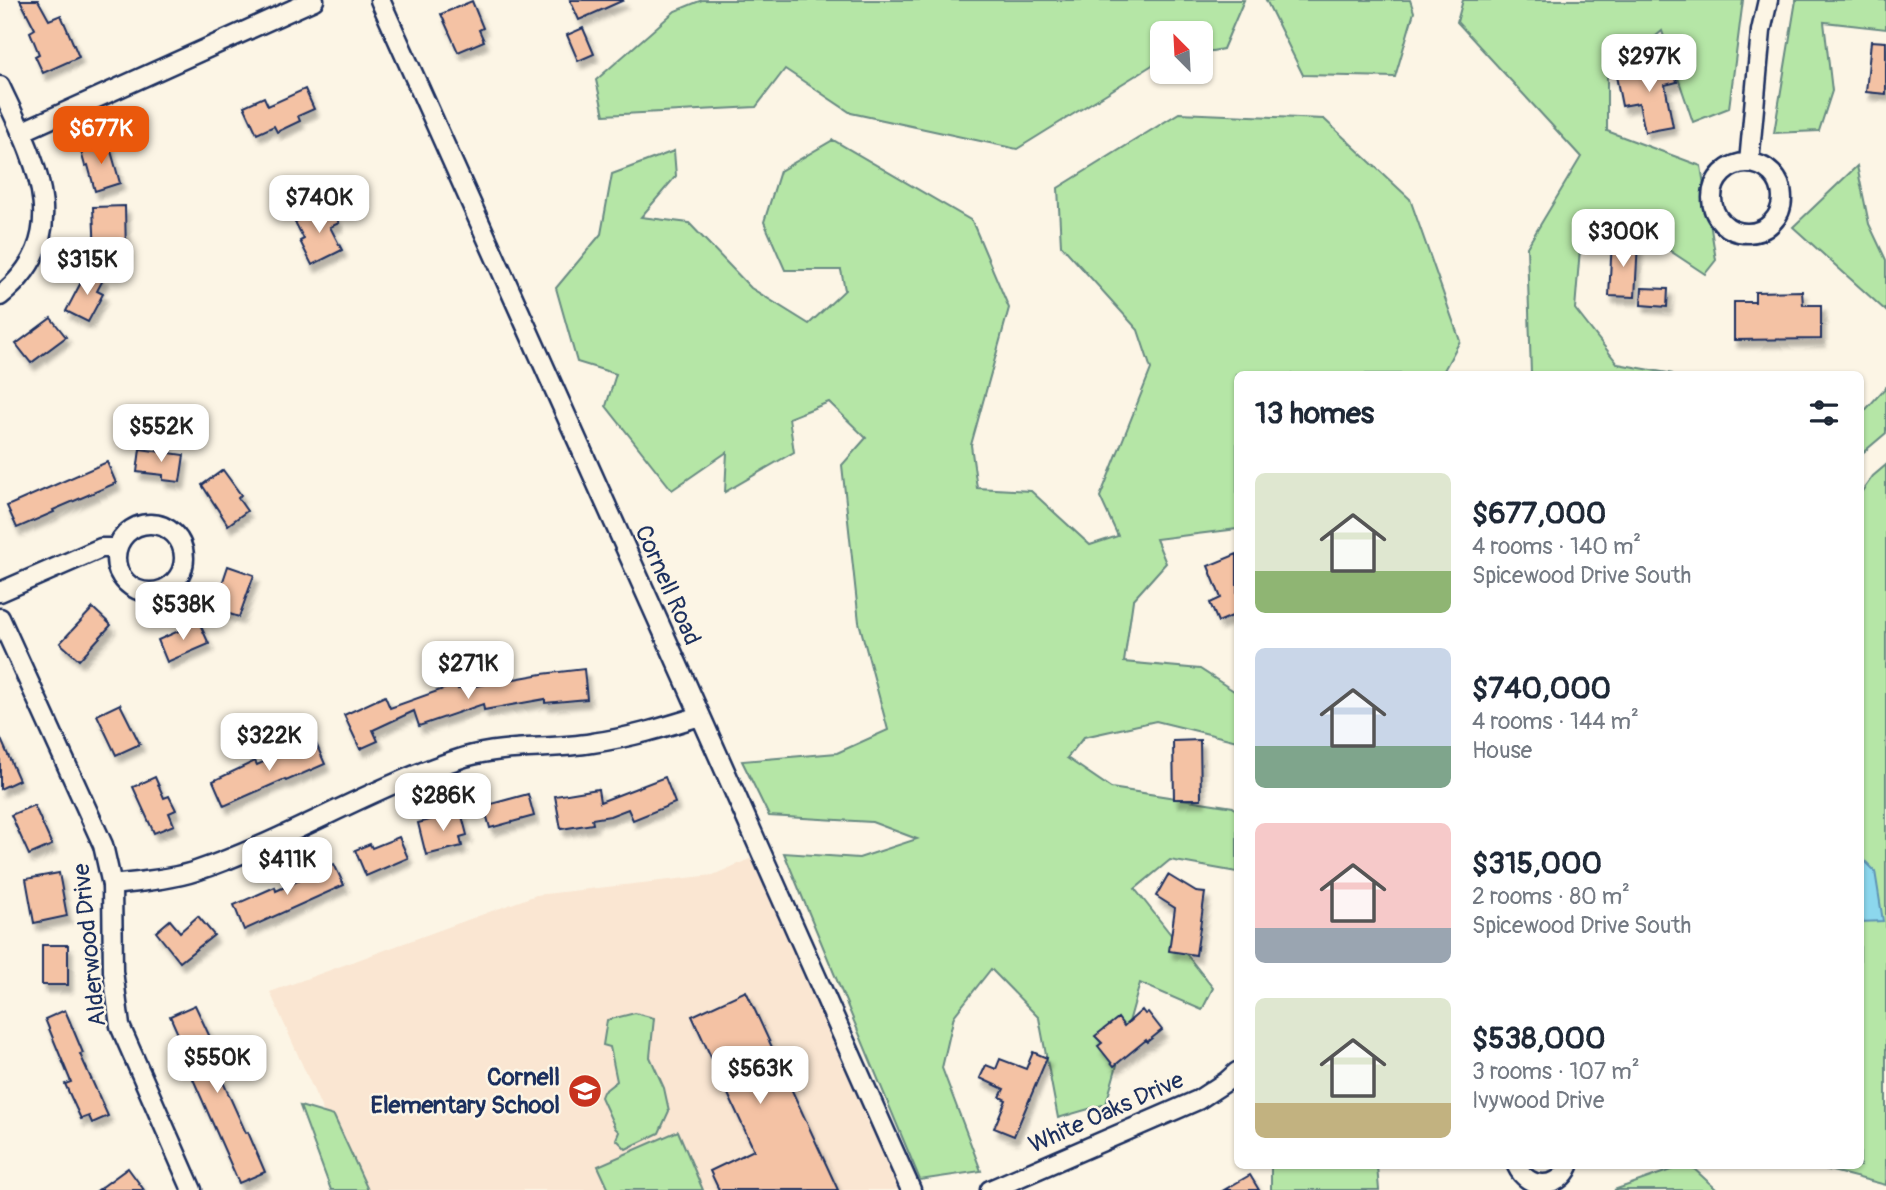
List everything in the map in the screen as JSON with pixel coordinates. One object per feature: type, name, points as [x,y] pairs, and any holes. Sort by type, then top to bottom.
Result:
[{"type":"street","points":[[22,132],[314,0]]},
{"type":"street","name":"Cornell Road","points":[[380,0],[911,1190]]},
{"type":"street","points":[[1749,163],[1761,31],[1768,0]]},
{"type":"street","points":[[0,86],[31,154],[44,201],[43,226],[36,249],[27,266],[0,296]]},
{"type":"street","points":[[1749,163],[1769,170],[1776,177],[1782,194],[1782,203],[1775,220],[1751,233],[1733,230],[1725,225],[1718,218],[1712,201],[1715,183],[1720,176],[1734,165],[1749,163]]},
{"type":"street","points":[[0,592],[101,548],[117,548]]},
{"type":"street","name":"Alderwood Drive","points":[[0,618],[103,845],[112,886],[113,971],[120,1026],[192,1190]]},
{"type":"street","points":[[112,886],[192,872],[250,851],[403,780],[468,756],[520,748],[590,744],[631,736],[700,716]]},
{"type":"street","name":"White Oaks Drive","points":[[990,1190],[1198,1100],[1234,1075]]},
{"type":"street","points":[[1519,1169],[1525,1179],[1547,1186],[1560,1180],[1568,1169]]},
{"type":"shaded area","name":"Cornell Elementary School","points":[[752,858],[901,1190],[358,1190],[270,992],[536,895],[713,875]]},
{"type":"green space","points":[[702,0],[1244,0],[1223,49],[1213,51],[1213,21],[1150,21],[1150,66],[1017,149],[851,113],[785,69],[756,107],[604,115],[596,80],[675,11]]},
{"type":"green space","points":[[1266,0],[1410,0],[1414,12],[1395,77],[1303,75]]},
{"type":"green space","points":[[1463,0],[1743,0],[1729,108],[1693,122],[1662,31],[1607,77],[1607,131],[1701,166],[1716,260],[1705,274],[1628,223],[1581,237],[1575,309],[1618,364],[1656,371],[1531,371],[1527,247],[1581,157],[1457,22]]},
{"type":"green space","points":[[1796,0],[1886,0],[1886,29],[1824,22],[1832,91],[1819,131],[1774,133]]},
{"type":"green space","points":[[1179,113],[1324,119],[1410,199],[1460,341],[1444,371],[1234,371],[1234,529],[1156,539],[1166,563],[1133,600],[1124,662],[1200,669],[1234,691],[1234,740],[1156,721],[1084,737],[1067,758],[1111,788],[1234,808],[1234,871],[1170,860],[1135,889],[1213,988],[1202,1010],[1140,983],[1106,1104],[1058,1118],[1039,1018],[991,969],[954,1016],[942,1068],[981,1171],[920,1180],[784,853],[859,858],[917,839],[872,822],[769,816],[742,761],[837,753],[888,730],[859,622],[842,465],[866,438],[829,402],[789,418],[794,452],[725,492],[727,452],[672,490],[606,406],[616,374],[577,362],[556,288],[601,234],[612,174],[674,151],[676,176],[641,217],[689,223],[751,288],[809,324],[845,290],[841,270],[785,270],[764,222],[780,171],[833,140],[972,221],[1009,308],[971,445],[977,488],[1031,491],[1090,545],[1118,536],[1100,497],[1151,369],[1138,330],[1061,245],[1058,188]]},
{"type":"green space","points":[[1857,166],[1869,224],[1886,260],[1886,311],[1793,227]]},
{"type":"green space","points":[[1886,387],[1886,433],[1864,452],[1864,412]]},
{"type":"green space","points":[[1886,465],[1886,1185],[1825,1169],[1864,1169],[1864,488]]},
{"type":"green space","points":[[635,1013],[654,1018],[650,1057],[664,1088],[669,1111],[659,1133],[626,1149],[616,1139],[619,1132],[601,1097],[603,1092],[617,1081],[610,1047],[603,1045],[607,1020]]},
{"type":"green space","points":[[300,1106],[334,1116],[368,1190],[331,1190]]},
{"type":"green space","points":[[678,1131],[703,1190],[609,1190],[598,1166]]},
{"type":"green space","points":[[1271,1169],[1377,1169],[1379,1190],[1271,1190]]},
{"type":"green space","points":[[1674,1169],[1694,1169],[1717,1190],[1614,1190]]},
{"type":"water","points":[[1864,860],[1875,871],[1883,921],[1864,922]]},
{"type":"building","points":[[20,0],[38,0],[49,20],[61,15],[79,57],[43,73],[35,56],[39,54],[30,32],[35,29]]},
{"type":"building","points":[[570,0],[624,0],[579,20]]},
{"type":"building","points":[[472,1],[483,28],[479,30],[484,41],[458,52],[441,14]]},
{"type":"building","points":[[583,28],[594,54],[578,61],[567,35]]},
{"type":"building","points":[[1871,41],[1886,42],[1886,94],[1866,92]]},
{"type":"building","points":[[1673,62],[1677,82],[1665,85],[1673,127],[1645,132],[1639,103],[1622,106],[1616,76]]},
{"type":"building","points":[[305,89],[314,109],[298,116],[300,121],[277,132],[274,126],[257,134],[244,106],[264,97],[268,106]]},
{"type":"building","points":[[97,143],[99,147],[109,144],[120,183],[95,191],[80,148]]},
{"type":"building","points":[[330,205],[339,223],[330,227],[342,250],[312,265],[300,241],[304,239],[295,222]]},
{"type":"building","points":[[125,206],[126,255],[95,256],[93,207]]},
{"type":"building","points":[[1612,240],[1638,242],[1635,297],[1609,296]]},
{"type":"building","points":[[88,269],[104,278],[97,291],[103,294],[88,322],[66,311]]},
{"type":"building","points":[[1642,288],[1668,289],[1667,307],[1641,305]]},
{"type":"building","points":[[1802,291],[1803,305],[1821,305],[1821,339],[1734,340],[1734,302],[1755,302],[1755,292]]},
{"type":"building","points":[[51,318],[66,337],[31,363],[16,344]]},
{"type":"building","points":[[140,449],[184,455],[180,482],[163,480],[163,475],[137,472]]},
{"type":"building","points":[[107,462],[116,483],[17,528],[7,506]]},
{"type":"building","points":[[223,470],[241,495],[238,498],[247,511],[228,525],[202,485]]},
{"type":"building","points":[[1234,555],[1234,615],[1218,622],[1210,603],[1221,598],[1208,566]]},
{"type":"building","points":[[228,566],[254,575],[239,617],[217,610],[226,585],[222,584]]},
{"type":"building","points":[[93,608],[111,625],[79,660],[60,643]]},
{"type":"building","points":[[199,622],[209,644],[167,662],[158,640]]},
{"type":"building","points":[[584,669],[587,699],[545,703],[545,699],[484,710],[483,704],[419,726],[414,711],[373,730],[378,741],[360,749],[344,715],[385,696],[390,708],[457,684],[458,689]]},
{"type":"building","points":[[120,704],[140,744],[116,755],[97,715]]},
{"type":"building","points":[[0,737],[19,780],[0,789]]},
{"type":"building","points":[[314,739],[325,764],[224,806],[213,781],[255,761],[257,765]]},
{"type":"building","points":[[1200,740],[1201,799],[1174,799],[1173,741]]},
{"type":"building","points":[[155,777],[164,798],[169,796],[176,810],[169,813],[174,825],[154,833],[133,787]]},
{"type":"building","points":[[665,777],[675,803],[633,820],[628,809],[592,819],[593,824],[561,829],[555,796],[598,789],[600,802]]},
{"type":"building","points":[[528,794],[534,816],[490,828],[484,806]]},
{"type":"building","points":[[34,805],[52,845],[29,855],[11,815]]},
{"type":"building","points":[[461,812],[467,835],[460,837],[462,846],[426,855],[418,823]]},
{"type":"building","points":[[399,837],[408,858],[366,876],[355,850],[370,844],[372,848]]},
{"type":"building","points":[[334,864],[344,885],[244,930],[234,905],[275,887],[276,891]]},
{"type":"building","points":[[59,873],[67,916],[34,923],[26,879]]},
{"type":"building","points":[[1168,875],[1196,892],[1205,893],[1196,955],[1169,951],[1175,908],[1156,896]]},
{"type":"building","points":[[198,916],[214,935],[180,962],[156,932],[170,920],[180,932]]},
{"type":"building","points":[[42,945],[68,945],[68,985],[42,985]]},
{"type":"building","points":[[746,991],[838,1190],[719,1190],[710,1171],[754,1150],[692,1016]]},
{"type":"building","points":[[195,1005],[215,1048],[209,1051],[265,1172],[239,1183],[193,1079],[197,1077],[170,1016]]},
{"type":"building","points":[[65,1010],[83,1053],[80,1054],[108,1116],[92,1123],[89,1116],[81,1119],[65,1084],[71,1082],[45,1019]]},
{"type":"building","points":[[1142,1010],[1145,1014],[1148,1012],[1162,1030],[1114,1066],[1098,1046],[1102,1043],[1095,1036],[1118,1018],[1124,1026]]},
{"type":"building","points":[[1033,1052],[1047,1058],[1014,1136],[994,1128],[1006,1100],[1000,1097],[1004,1089],[980,1078],[986,1065],[996,1069],[1000,1059],[1026,1069]]},
{"type":"building","points":[[128,1168],[144,1190],[98,1190]]},
{"type":"building","points":[[1250,1175],[1259,1190],[1224,1190]]},
{"type":"place","name":"Cornell Elementary School","points":[[585,1091]]}]
